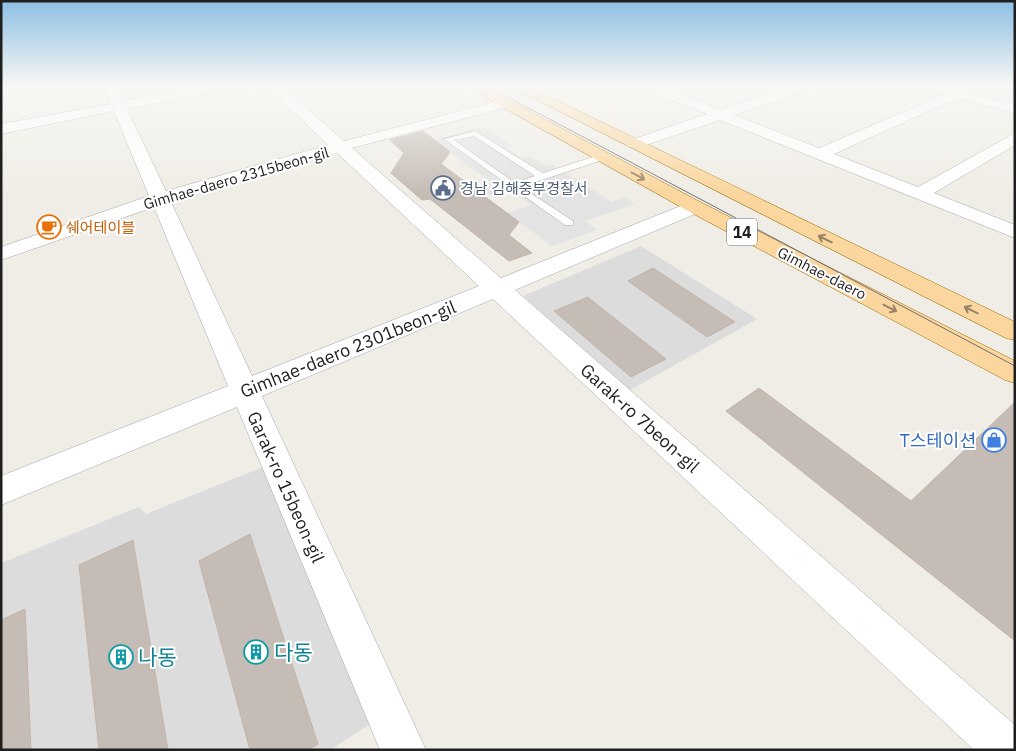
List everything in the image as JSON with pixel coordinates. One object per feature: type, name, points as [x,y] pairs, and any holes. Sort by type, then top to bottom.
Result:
[{"type":"main road","name":"Gimhae-daero","points":[[536,121],[695,207],[1015,373]]},
{"type":"main road","name":"Gimhae-daero","points":[[587,121],[1015,332]]},
{"type":"street","points":[[1,129],[28,121]]},
{"type":"street","name":"Garak-ro 15beon-gil","points":[[126,121],[243,392],[403,750]]},
{"type":"street","name":"Garak-ro 7beon-gil","points":[[311,121],[1008,750]]},
{"type":"street","name":"Gimhae-daero 2315beon-gil","points":[[1,254],[160,199],[339,147],[439,121]]},
{"type":"street","points":[[634,144],[703,121]]},
{"type":"street","points":[[736,121],[1015,232]]},
{"type":"street","points":[[820,154],[895,121]]},
{"type":"street","points":[[919,194],[1015,138]]},
{"type":"street","name":"Gimhae-daero 2301beon-gil","points":[[1,490],[695,207]]},
{"type":"lane","points":[[543,177],[475,132],[448,139],[569,223]]},
{"type":"lane","points":[[514,186],[602,157]]},
{"type":"shaded area","points":[[484,127],[512,146],[507,148],[521,158],[529,156],[545,166],[552,164],[612,202],[625,198],[634,204],[585,221],[597,230],[552,246],[507,213],[532,205],[510,190],[485,196],[475,187],[491,182],[433,140]]},
{"type":"shaded area","points":[[641,246],[757,319],[630,390],[523,296]]},
{"type":"shaded area","points":[[270,464],[378,719],[330,750],[1,750],[1,563],[139,507],[146,514]]},
{"type":"building","name":"경남 김해중부경찰서","points":[[423,131],[450,152],[441,164],[519,222],[509,235],[532,253],[509,261],[430,199],[422,200],[391,173],[404,153],[390,140]]},
{"type":"building","points":[[653,268],[735,322],[707,337],[628,281]]},
{"type":"building","points":[[588,297],[666,359],[631,377],[554,311]]},
{"type":"building","points":[[759,388],[911,501],[1015,402],[1015,641],[726,411]]},
{"type":"building","name":"다동","points":[[250,534],[318,744],[308,750],[250,750],[199,561]]},
{"type":"building","name":"나동","points":[[133,540],[168,750],[99,750],[79,565]]},
{"type":"building","points":[[25,609],[31,750],[1,750],[1,620]]},
{"type":"tram line","points":[[553,121],[1015,366]]},
{"type":"place","name":"경남 김해중부경찰서","points":[[443,188]]},
{"type":"place","name":"쉐어테이블","points":[[49,227]]},
{"type":"place","name":"T스테이션","points":[[994,440]]},
{"type":"place","name":"다동","points":[[256,652]]},
{"type":"place","name":"나동","points":[[121,657]]}]
